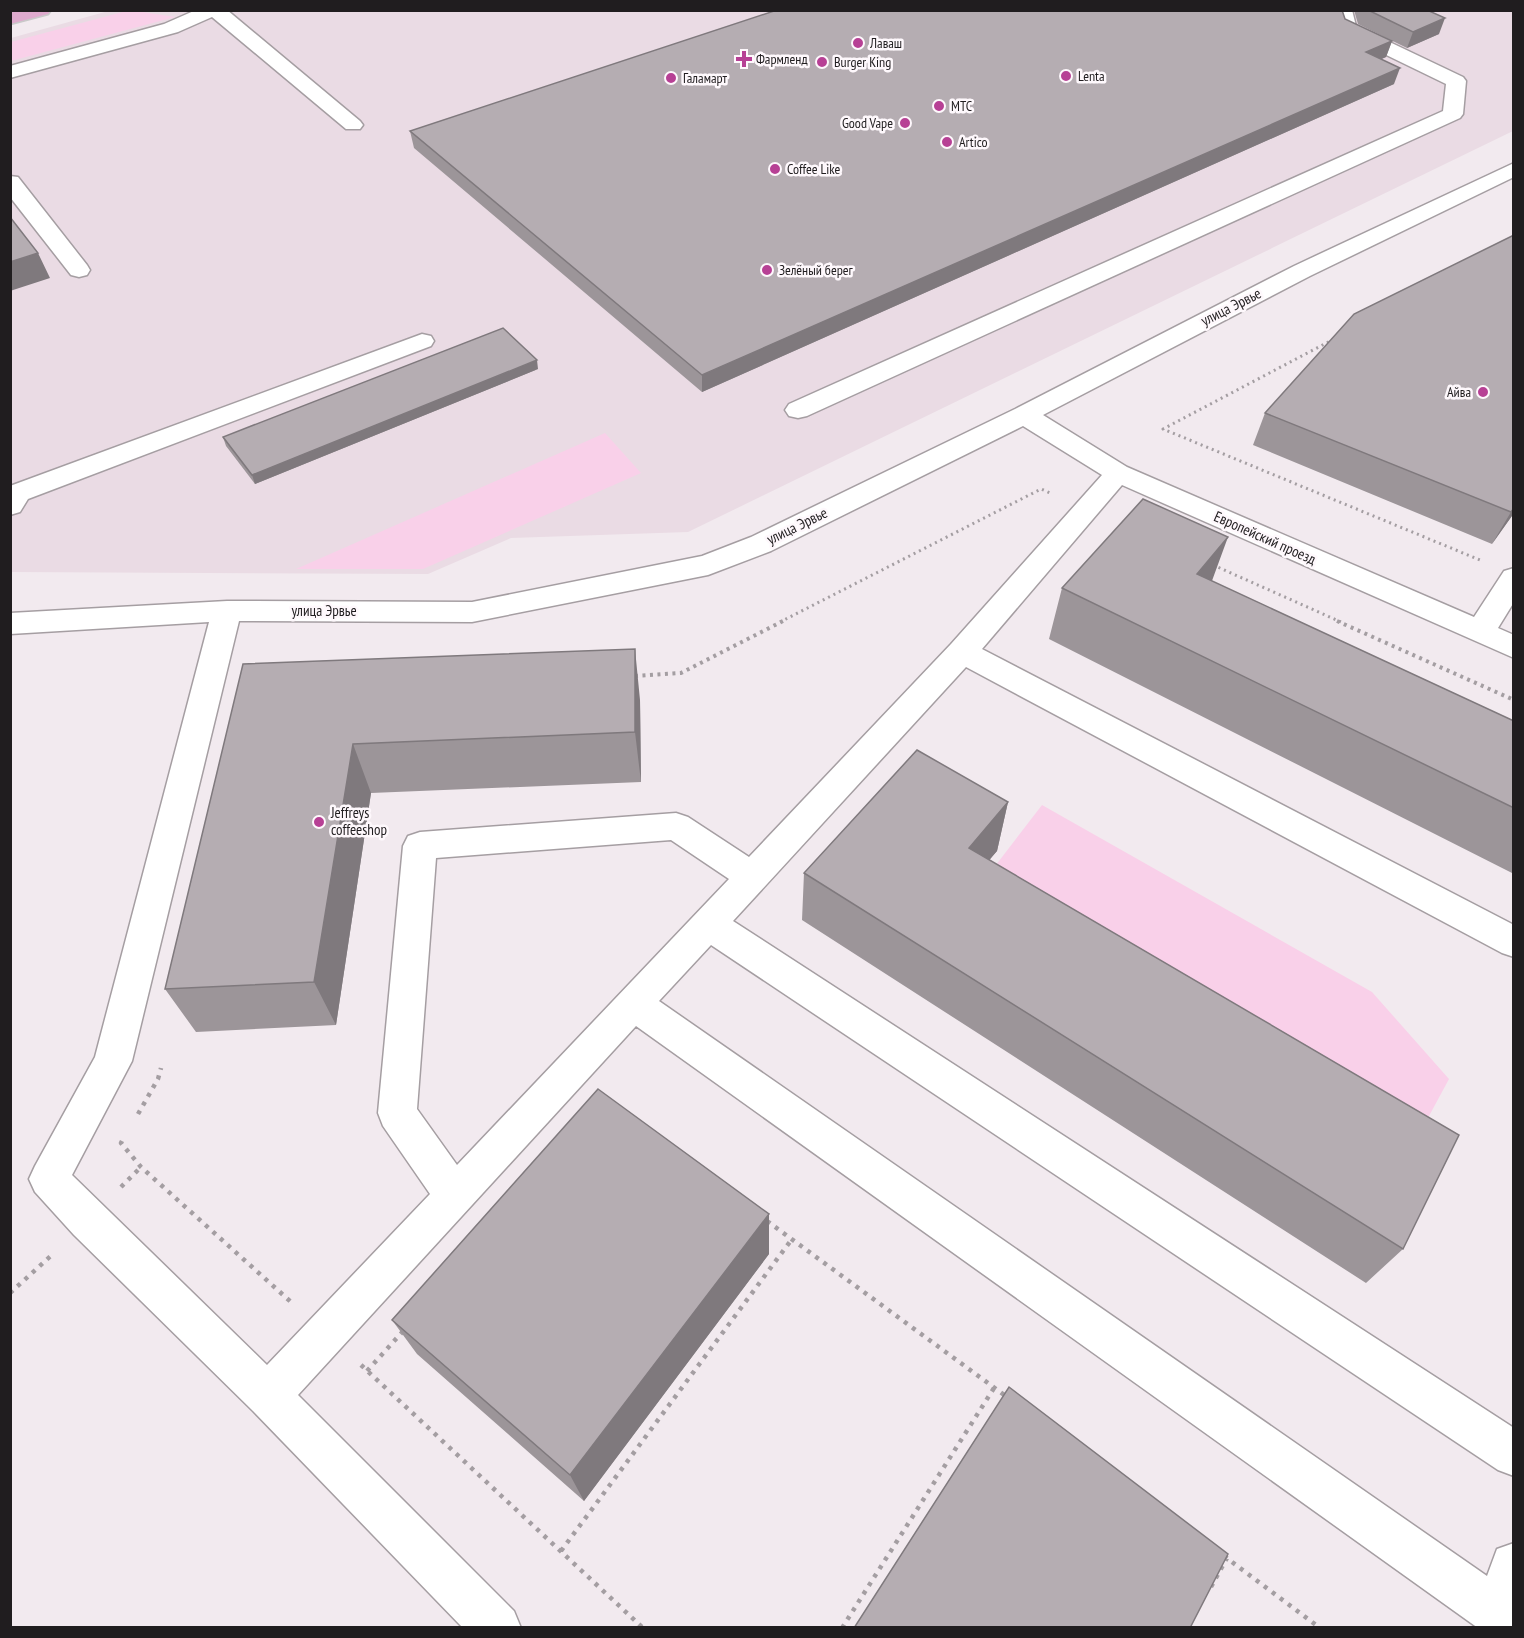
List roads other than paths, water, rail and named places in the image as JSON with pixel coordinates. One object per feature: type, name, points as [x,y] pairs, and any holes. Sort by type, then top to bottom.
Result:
[{"type":"main road","points":[[10,19],[42,10]]},
{"type":"street","points":[[10,72],[171,28],[213,10],[353,125]]},
{"type":"street","points":[[798,410],[1453,114],[1456,81],[1348,29],[1343,10]]},
{"type":"street","name":"улица Эрвье","points":[[10,624],[227,611],[472,612],[708,565],[761,544],[1024,415],[1302,271],[1514,169]]},
{"type":"street","points":[[10,182],[79,270]]},
{"type":"street","points":[[10,506],[18,493],[422,341]]},
{"type":"street","name":"Европейский проезд","points":[[1024,415],[1118,473],[1514,647]]},
{"type":"street","points":[[268,1396],[962,652],[1118,473]]},
{"type":"street","points":[[1480,632],[1514,578]]},
{"type":"street","points":[[227,611],[113,1061],[50,1179],[102,1234],[268,1396],[497,1628]]},
{"type":"street","points":[[962,652],[1514,942]]},
{"type":"street","points":[[454,1195],[397,1113],[420,846],[676,826],[752,877]]},
{"type":"street","points":[[708,924],[1514,1454]]},
{"type":"street","points":[[634,1004],[1505,1618],[1514,1566]]},
{"type":"place","name":"Лаваш","points":[[858,43]]},
{"type":"place","name":"Фармленд","points":[[744,59]]},
{"type":"place","name":"Burger King","points":[[822,62]]},
{"type":"place","name":"Lenta","points":[[1066,76]]},
{"type":"place","name":"Галамарт","points":[[671,78]]},
{"type":"place","name":"МТС","points":[[939,106]]},
{"type":"place","name":"Good Vape","points":[[905,123]]},
{"type":"place","name":"Artico","points":[[947,142]]},
{"type":"place","name":"Coffee Like","points":[[775,169]]},
{"type":"place","name":"Зелёный берег","points":[[767,270]]},
{"type":"place","name":"Айва","points":[[1483,392]]},
{"type":"place","name":"Jeffreys coffeeshop","points":[[319,822]]}]
